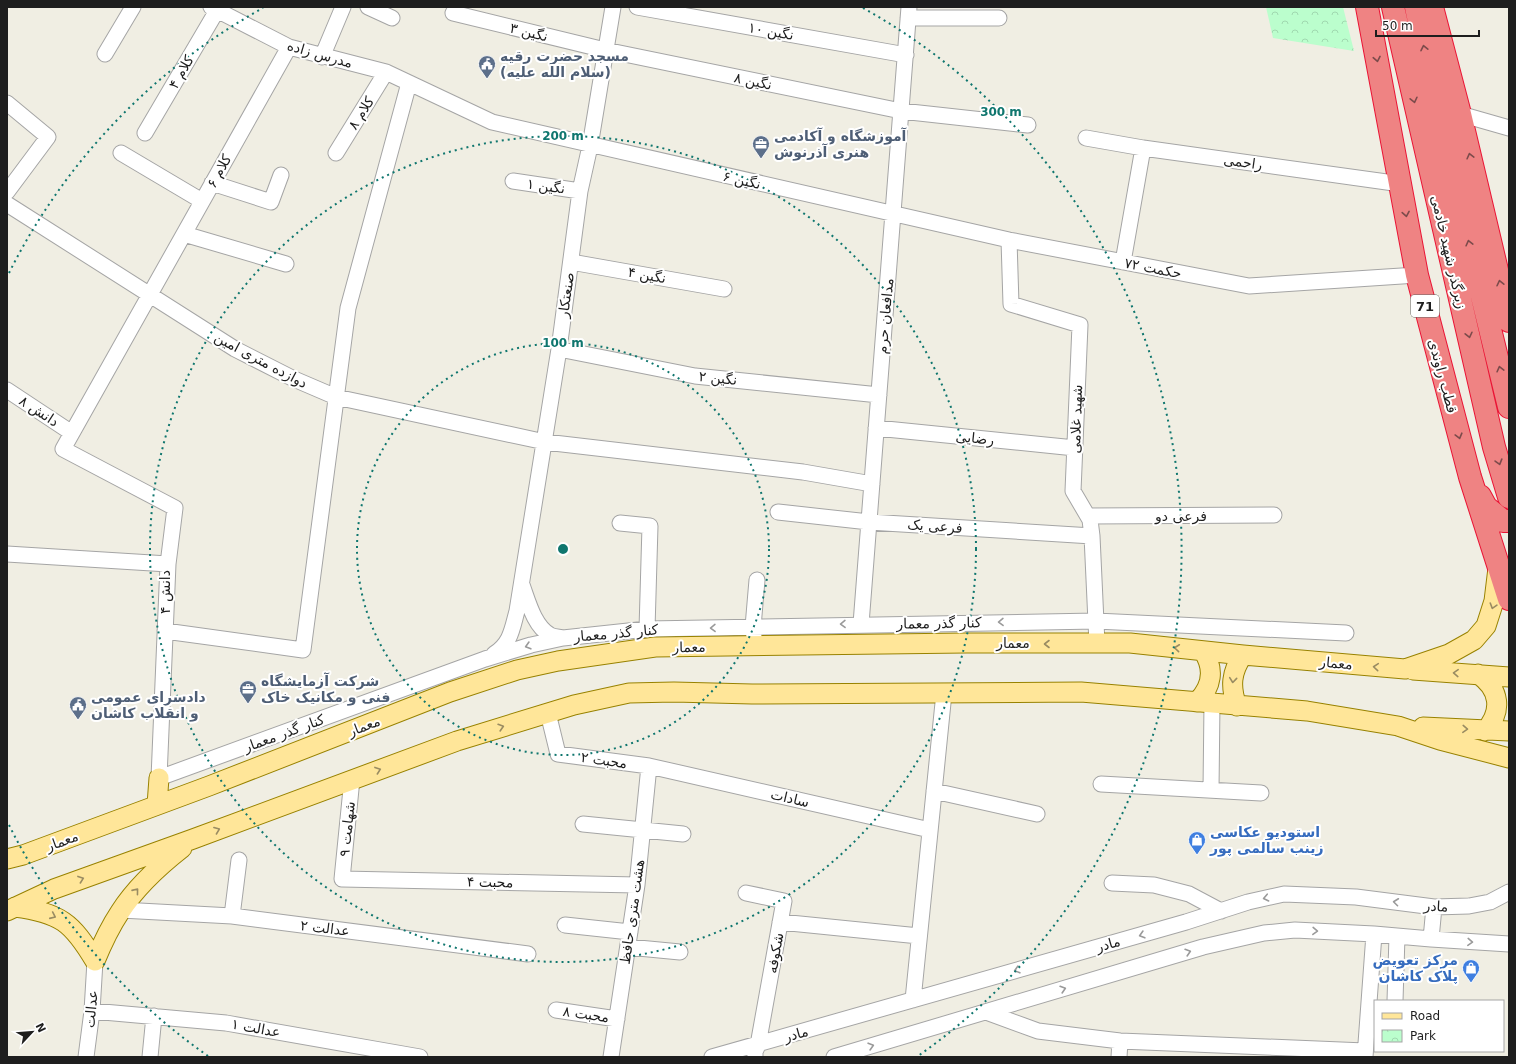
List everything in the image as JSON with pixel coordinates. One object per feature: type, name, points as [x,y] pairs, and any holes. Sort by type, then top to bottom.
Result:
[{"type":"highway","name":"قطب راوندی","points":[[1367,7],[1417,275],[1470,477],[1509,599]]},
{"type":"highway","name":"زیرگذر شهید خادمی","points":[[1393,7],[1494,447],[1509,497]]},
{"type":"highway","name":"زیرگذر شهید خادمی","points":[[1416,7],[1441,128],[1509,407]]},
{"type":"highway","points":[[1432,7],[1460,114],[1509,321]]},
{"type":"highway","points":[[1470,477],[1486,507],[1503,521],[1509,521]]},
{"type":"main road","name":"معمار","points":[[1405,670],[1449,654],[1474,640],[1486,626],[1494,601],[1498,568]]},
{"type":"main road","name":"معمار","points":[[7,859],[30,853],[450,692],[517,670],[574,658],[655,647],[966,643],[1130,643],[1405,670],[1509,677]]},
{"type":"main road","points":[[1203,651],[1210,664],[1211,678],[1206,691],[1205,702]]},
{"type":"main road","points":[[1237,706],[1234,698],[1232,681],[1238,663],[1243,655]]},
{"type":"main road","points":[[1478,674],[1490,685],[1496,700],[1496,714],[1485,730]]},
{"type":"main road","points":[[10,905],[457,741],[574,705],[629,693],[674,692],[752,694],[1081,692],[1308,711],[1398,726],[1509,731]]},
{"type":"main road","points":[[1398,726],[1440,740],[1509,758]]},
{"type":"main road","points":[[157,805],[159,778]]},
{"type":"main road","points":[[95,960],[107,934],[121,910],[144,882],[168,859],[193,839]]},
{"type":"main road","points":[[10,905],[35,909],[52,914],[63,921],[73,929],[95,960]]},
{"type":"street","points":[[105,54],[134,7]]},
{"type":"street","points":[[322,57],[343,7]]},
{"type":"street","points":[[368,7],[392,18]]},
{"type":"street","name":"صنعتکار","points":[[485,659],[502,649],[509,639],[517,611],[559,349],[580,191],[590,146],[613,7]]},
{"type":"street","name":"نگین ۱۰","points":[[637,7],[906,55]]},
{"type":"street","name":"مدرس زاده","points":[[216,8],[289,47],[322,57],[386,72],[409,83]]},
{"type":"street","name":"کلام ۴","points":[[145,133],[216,8]]},
{"type":"street","points":[[909,12],[999,18]]},
{"type":"street","name":"مدافعان حرم","points":[[861,624],[909,12]]},
{"type":"street","name":"نگین ۳","points":[[453,13],[605,50]]},
{"type":"street","name":"کلام ۶","points":[[168,564],[175,508],[63,449],[289,47]]},
{"type":"street","name":"نگین ۸","points":[[605,50],[901,111],[1028,125]]},
{"type":"street","name":"کلام ۸","points":[[336,154],[386,72]]},
{"type":"street","points":[[165,631],[303,650],[348,308],[409,83]]},
{"type":"street","name":"نگین ۶","points":[[409,83],[492,122],[590,146],[894,214]]},
{"type":"street","points":[[7,103],[48,137],[7,192]]},
{"type":"street","points":[[1460,114],[1509,128]]},
{"type":"street","name":"راحمی","points":[[1086,138],[1143,148],[1401,184]]},
{"type":"street","points":[[1123,262],[1143,148]]},
{"type":"street","points":[[121,152],[202,201]]},
{"type":"street","points":[[212,183],[271,202],[281,176]]},
{"type":"street","name":"نگین ۱","points":[[512,181],[580,191]]},
{"type":"street","name":"دوازده متری امین","points":[[7,204],[236,349],[294,379],[336,397],[545,442],[803,472],[872,484]]},
{"type":"street","name":"حکمت ۷۲","points":[[894,214],[1009,240],[1249,286],[1417,275]]},
{"type":"street","points":[[184,234],[286,264]]},
{"type":"street","name":"شهید غلامی","points":[[1009,240],[1011,304],[1080,325],[1073,491],[1090,520],[1097,644]]},
{"type":"street","name":"نگین ۴","points":[[571,262],[724,289]]},
{"type":"street","name":"نگین ۲","points":[[559,349],[695,376],[879,395]]},
{"type":"street","name":"دانش ۸","points":[[7,390],[72,432]]},
{"type":"street","name":"رضایی","points":[[876,428],[1075,448]]},
{"type":"street","name":"فرعی یک","points":[[778,512],[869,522],[1092,536]]},
{"type":"street","name":"فرعی دو","points":[[1088,516],[1274,515]]},
{"type":"street","points":[[620,523],[650,526],[647,629]]},
{"type":"street","name":"دانش ۴","points":[[7,554],[168,564],[159,778]]},
{"type":"street","points":[[755,646],[754,627],[757,580]]},
{"type":"street","points":[[522,584],[534,615],[541,626],[550,635],[563,638]]},
{"type":"street","name":"کنار گذر معمار","points":[[159,778],[485,659],[531,645],[563,638],[647,629],[1096,621],[1346,633]]},
{"type":"street","points":[[912,1000],[944,693]]},
{"type":"street","points":[[1205,702],[1211,790]]},
{"type":"street","name":"محبت ۲","points":[[548,713],[558,754],[649,766]]},
{"type":"street","name":"هشت متری حافظ","points":[[611,1057],[637,885],[649,766]]},
{"type":"street","name":"سادات","points":[[649,766],[930,830]]},
{"type":"street","name":"شهامت ۹","points":[[342,879],[352,779]]},
{"type":"street","points":[[1101,784],[1261,793]]},
{"type":"street","points":[[934,791],[1037,814]]},
{"type":"street","points":[[583,824],[683,834]]},
{"type":"street","points":[[232,916],[239,860]]},
{"type":"street","name":"محبت ۴","points":[[342,879],[637,885]]},
{"type":"street","points":[[1112,883],[1154,885],[1189,894],[1221,911]]},
{"type":"street","name":"مادر","points":[[719,1056],[756,1051],[912,1000],[1186,922],[1248,902],[1284,894],[1356,897],[1434,907],[1469,906],[1490,902],[1509,892]]},
{"type":"street","name":"شکوفه","points":[[746,893],[784,901],[756,1051]]},
{"type":"street","points":[[1431,939],[1434,907]]},
{"type":"street","name":"عدالت ۲","points":[[121,910],[232,916],[528,954]]},
{"type":"street","points":[[780,922],[919,936]]},
{"type":"street","points":[[565,925],[680,952]]},
{"type":"street","points":[[834,1057],[1203,948],[1264,933],[1296,930],[1509,944]]},
{"type":"street","points":[[986,1012],[1038,1031],[1120,1041],[1365,1054],[1374,934]]},
{"type":"street","points":[[1395,1000],[1397,936]]},
{"type":"street","name":"عدالت","points":[[86,1057],[92,1011],[95,960]]},
{"type":"street","name":"محبت ۸","points":[[556,1010],[617,1019]]},
{"type":"street","name":"عدالت ۱","points":[[92,1011],[226,1023],[420,1057]]},
{"type":"street","points":[[150,1057],[154,1016]]},
{"type":"street","points":[[1119,1057],[1120,1041]]},
{"type":"green space","points":[[1266,7],[1343,7],[1354,51],[1273,38]]},
{"type":"place","name":"مسجد حضرت رقیه (سلام الله علیه)","points":[[487,79]]},
{"type":"place","name":"آموزشگاه و آکادمی هنری آذرنوش","points":[[761,159]]},
{"type":"place","name":"شرکت آزمایشگاه فنی و مکانیک خاک","points":[[248,704]]},
{"type":"place","name":"دادسرای عمومی و انقلاب کاشان","points":[[78,720]]},
{"type":"place","name":"استودیو عکاسی زینب سالمی پور","points":[[1197,855]]},
{"type":"place","name":"مرکز تعویض پلاک کاشان","points":[[1471,983]]}]
